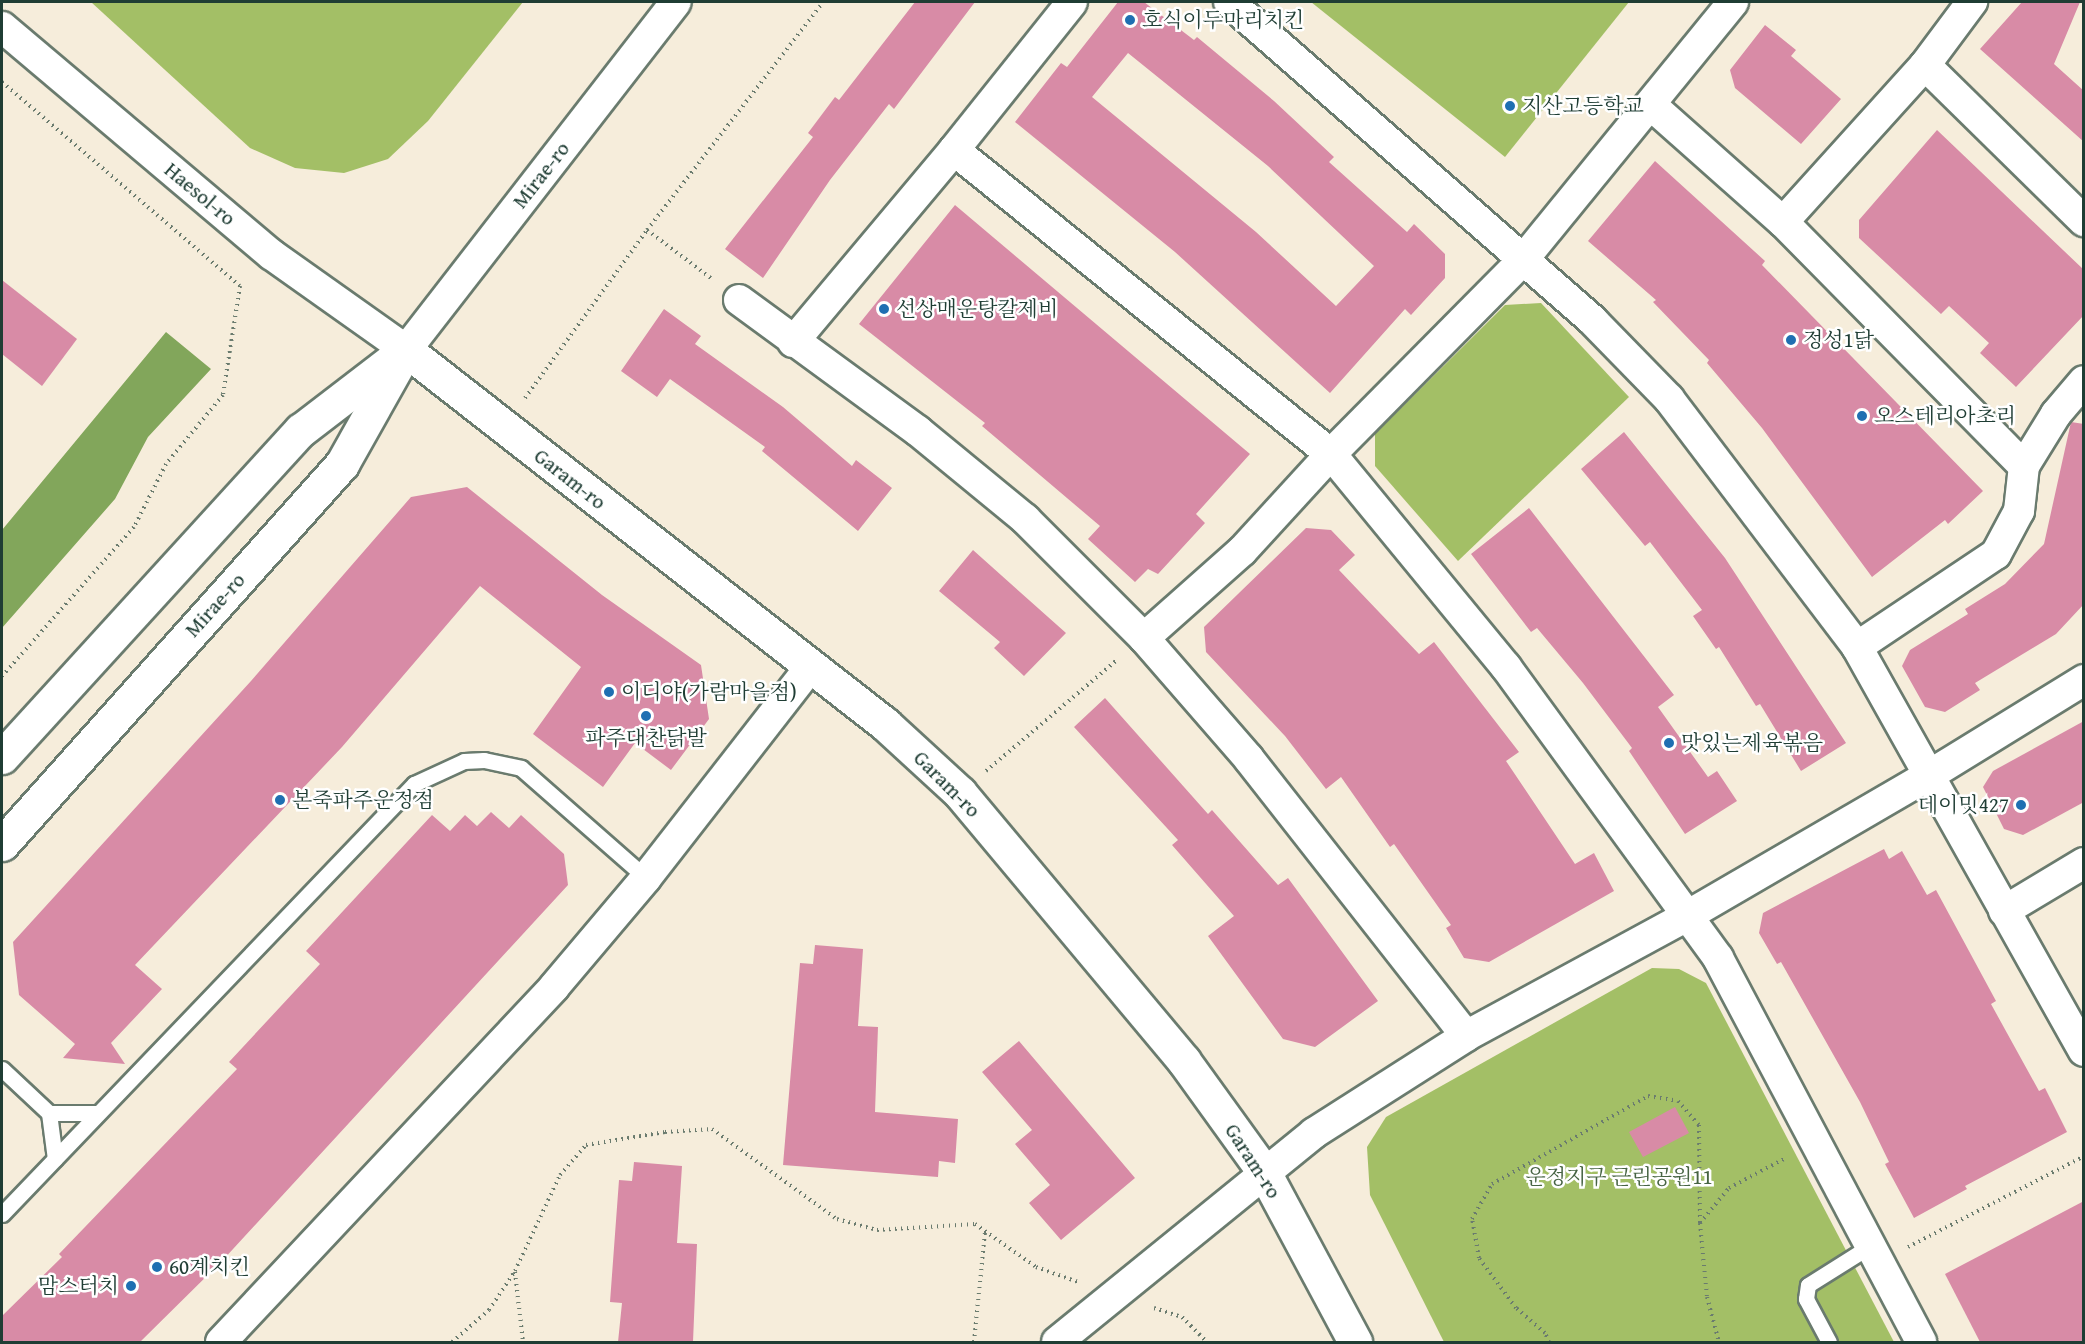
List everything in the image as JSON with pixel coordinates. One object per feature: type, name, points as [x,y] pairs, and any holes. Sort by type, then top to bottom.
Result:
[{"type":"street","name":"Mirae-ro","points":[[2,844],[342,464],[406,350],[676,2]]},
{"type":"street","points":[[793,342],[954,150],[1072,2]]},
{"type":"street","points":[[1229,2],[1593,321],[1669,399],[1857,647],[2084,1051]]},
{"type":"street","points":[[1144,638],[1242,551],[1331,454],[1522,261],[1733,2]]},
{"type":"street","points":[[1783,222],[1925,64],[1972,2]]},
{"type":"street","name":"Haesol-ro","points":[[2,27],[272,255],[406,350]]},
{"type":"street","points":[[1925,64],[2084,221]]},
{"type":"street","points":[[1651,105],[1783,222],[2024,466]]},
{"type":"street","points":[[954,150],[1331,454],[1506,667],[1718,958],[1920,1342]]},
{"type":"street","points":[[739,300],[793,342],[918,431],[1025,519],[1144,638],[1256,768],[1466,1036]]},
{"type":"street","name":"Mirae-ro","points":[[2,757],[301,430],[406,350]]},
{"type":"street","name":"Garam-ro","points":[[406,350],[885,724],[960,793],[1185,1061],[1264,1172],[1355,1342]]},
{"type":"street","points":[[1857,647],[1996,554],[2019,511],[2024,466],[2056,414],[2084,381]]},
{"type":"street","points":[[221,1342],[554,987],[646,878],[810,666]]},
{"type":"street","points":[[1057,1342],[1314,1133],[1466,1036],[1687,916],[1928,777],[2084,680]]},
{"type":"street","points":[[2004,911],[2084,863]]},
{"type":"lane","points":[[2,1214],[414,784],[443,769],[484,760],[521,768],[646,878]]},
{"type":"lane","points":[[2,1069],[49,1113],[55,1158]]},
{"type":"lane","points":[[49,1113],[98,1113]]},
{"type":"lane","points":[[1829,1342],[1806,1299],[1808,1285],[1874,1255]]},
{"type":"path","points":[[503,427],[647,230],[823,2]]},
{"type":"path","points":[[2,82],[240,286],[223,395],[166,464],[134,527],[2,676]]},
{"type":"path","points":[[647,230],[739,300]]},
{"type":"path","points":[[960,793],[1144,638]]},
{"type":"path","points":[[1549,1342],[1545,1333],[1516,1308],[1479,1258],[1472,1219],[1492,1184],[1648,1096],[1678,1101],[1699,1125],[1700,1223],[1707,1297],[1719,1342]]},
{"type":"path","points":[[452,1342],[489,1310],[515,1271],[560,1175],[586,1145],[665,1132],[712,1129],[837,1219],[877,1230],[975,1224],[1036,1267],[1182,1317],[1207,1342]]},
{"type":"path","points":[[1700,1223],[1729,1188],[1816,1141]]},
{"type":"path","points":[[1874,1255],[2084,1156]]},
{"type":"path","points":[[974,1342],[985,1231]]},
{"type":"path","points":[[515,1271],[523,1342]]},
{"type":"green space","points":[[91,2],[523,2],[428,121],[388,159],[344,173],[295,168],[250,148]]},
{"type":"green space","points":[[1311,2],[1629,2],[1505,157]]},
{"type":"green space","points":[[1541,303],[1629,397],[1458,561],[1375,466],[1375,434],[1505,305]]},
{"type":"green space","points":[[166,332],[211,369],[148,437],[115,499],[2,628],[2,530]]},
{"type":"green space","name":"운정지구 근린공원11","points":[[1652,968],[1679,969],[1706,983],[1894,1342],[1444,1342],[1370,1195],[1367,1147],[1386,1117]]},
{"type":"building","points":[[915,2],[975,2],[894,109],[889,104],[830,180],[763,278],[725,249],[813,137],[808,133],[835,97],[839,100]]},
{"type":"building","points":[[1118,2],[1144,2],[1194,40],[1197,37],[1274,101],[1334,157],[1329,162],[1407,232],[1414,224],[1445,254],[1445,278],[1411,315],[1405,309],[1330,393],[1175,252],[1015,122],[1061,63],[1067,67]],"holes":[[[1128,53],[1268,166],[1374,266],[1336,306],[1256,232],[1092,97]]]},
{"type":"building","points":[[2022,2],[2080,2],[2054,64],[2084,91],[2084,142],[1980,49]]},
{"type":"building","points":[[1765,25],[1796,50],[1791,56],[1841,99],[1801,144],[1735,88],[1730,70]]},
{"type":"building","points":[[1937,130],[2084,270],[2084,315],[2016,387],[1980,353],[1989,343],[1949,306],[1941,314],[1859,238],[1859,220]]},
{"type":"building","points":[[1655,161],[1765,261],[1762,265],[1983,491],[1948,524],[1945,520],[1872,577],[1762,428],[1707,363],[1709,360],[1653,302],[1656,300],[1588,241]]},
{"type":"building","points":[[955,205],[1250,454],[1196,514],[1205,523],[1158,574],[1148,569],[1135,582],[1088,539],[1100,526],[982,426],[985,423],[859,324]]},
{"type":"building","points":[[2,280],[77,339],[42,386],[2,354]]},
{"type":"building","points":[[664,309],[701,336],[695,344],[783,407],[852,466],[856,460],[892,488],[858,531],[762,451],[765,447],[670,379],[657,397],[621,371]]},
{"type":"building","points":[[2071,422],[2084,424],[2084,604],[2056,634],[1975,683],[1980,690],[1945,712],[1925,707],[1902,666],[1910,650],[1968,614],[1965,609],[2005,584],[2044,544]]},
{"type":"building","points":[[1624,432],[1725,558],[1846,743],[1801,771],[1760,704],[1756,706],[1719,647],[1716,649],[1693,616],[1702,610],[1650,542],[1645,546],[1581,469]]},
{"type":"building","points":[[467,487],[602,595],[701,665],[709,719],[671,770],[635,743],[603,787],[533,734],[581,667],[480,586],[342,747],[135,965],[162,989],[111,1043],[125,1064],[63,1058],[75,1044],[19,995],[13,942],[251,681],[411,497]]},
{"type":"building","points":[[1529,508],[1674,695],[1658,707],[1708,777],[1717,771],[1737,801],[1685,834],[1629,751],[1632,748],[1583,683],[1537,628],[1531,632],[1471,554]]},
{"type":"building","points":[[1306,528],[1331,530],[1355,555],[1339,570],[1419,654],[1434,642],[1519,752],[1506,761],[1575,864],[1594,853],[1614,891],[1489,962],[1464,958],[1446,928],[1451,925],[1394,844],[1390,847],[1341,777],[1326,789],[1285,736],[1206,652],[1204,627]]},
{"type":"building","points":[[973,550],[1066,633],[1024,676],[994,648],[1000,642],[939,591]]},
{"type":"building","points":[[1105,698],[1208,814],[1212,810],[1278,885],[1288,878],[1378,1001],[1315,1047],[1283,1039],[1208,936],[1234,916],[1172,845],[1178,840],[1074,727]]},
{"type":"building","points":[[2084,721],[2084,802],[2023,835],[2004,829],[1983,787],[1993,771]]},
{"type":"building","points":[[491,812],[509,828],[521,815],[564,854],[568,885],[222,1261],[140,1342],[2,1342],[2,1316],[62,1257],[59,1254],[237,1069],[229,1062],[320,964],[306,951],[432,815],[450,831],[465,815],[477,826]]},
{"type":"building","points":[[1884,849],[1889,859],[1902,851],[1927,895],[1936,890],[1996,1001],[1991,1004],[2039,1091],[2045,1088],[2067,1132],[1965,1186],[1967,1189],[1914,1218],[1885,1164],[1889,1162],[1860,1102],[1781,962],[1777,964],[1759,933],[1763,913]]},
{"type":"building","points":[[815,945],[863,949],[858,1026],[878,1027],[875,1112],[958,1119],[955,1163],[939,1161],[938,1177],[783,1165],[800,963],[813,964]]},
{"type":"building","points":[[1019,1041],[1135,1178],[1061,1240],[1029,1203],[1050,1185],[1015,1144],[1032,1130],[982,1072]]},
{"type":"building","points":[[1675,1107],[1689,1133],[1643,1157],[1629,1132]]},
{"type":"building","points":[[634,1162],[682,1166],[677,1243],[697,1244],[693,1342],[618,1342],[622,1303],[610,1302],[619,1180],[632,1181]]},
{"type":"building","points":[[2084,1201],[2084,1342],[1980,1342],[1945,1274]]},
{"type":"place","name":"호식이두마리치킨","points":[[1130,20]]},
{"type":"place","name":"지산고등학교","points":[[1510,106]]},
{"type":"place","name":"선상매운탕칼제비","points":[[884,309]]},
{"type":"place","name":"정성1닭","points":[[1791,340]]},
{"type":"place","name":"오스테리아초리","points":[[1862,416]]},
{"type":"place","name":"이디야(가람마을점)","points":[[609,692]]},
{"type":"place","name":"파주대찬닭발","points":[[646,716]]},
{"type":"place","name":"맛있는제육볶음","points":[[1669,743]]},
{"type":"place","name":"본죽파주운정점","points":[[280,800]]},
{"type":"place","name":"데이밋427","points":[[2021,805]]},
{"type":"place","name":"60계치킨","points":[[157,1267]]},
{"type":"place","name":"맘스터치","points":[[131,1286]]}]
